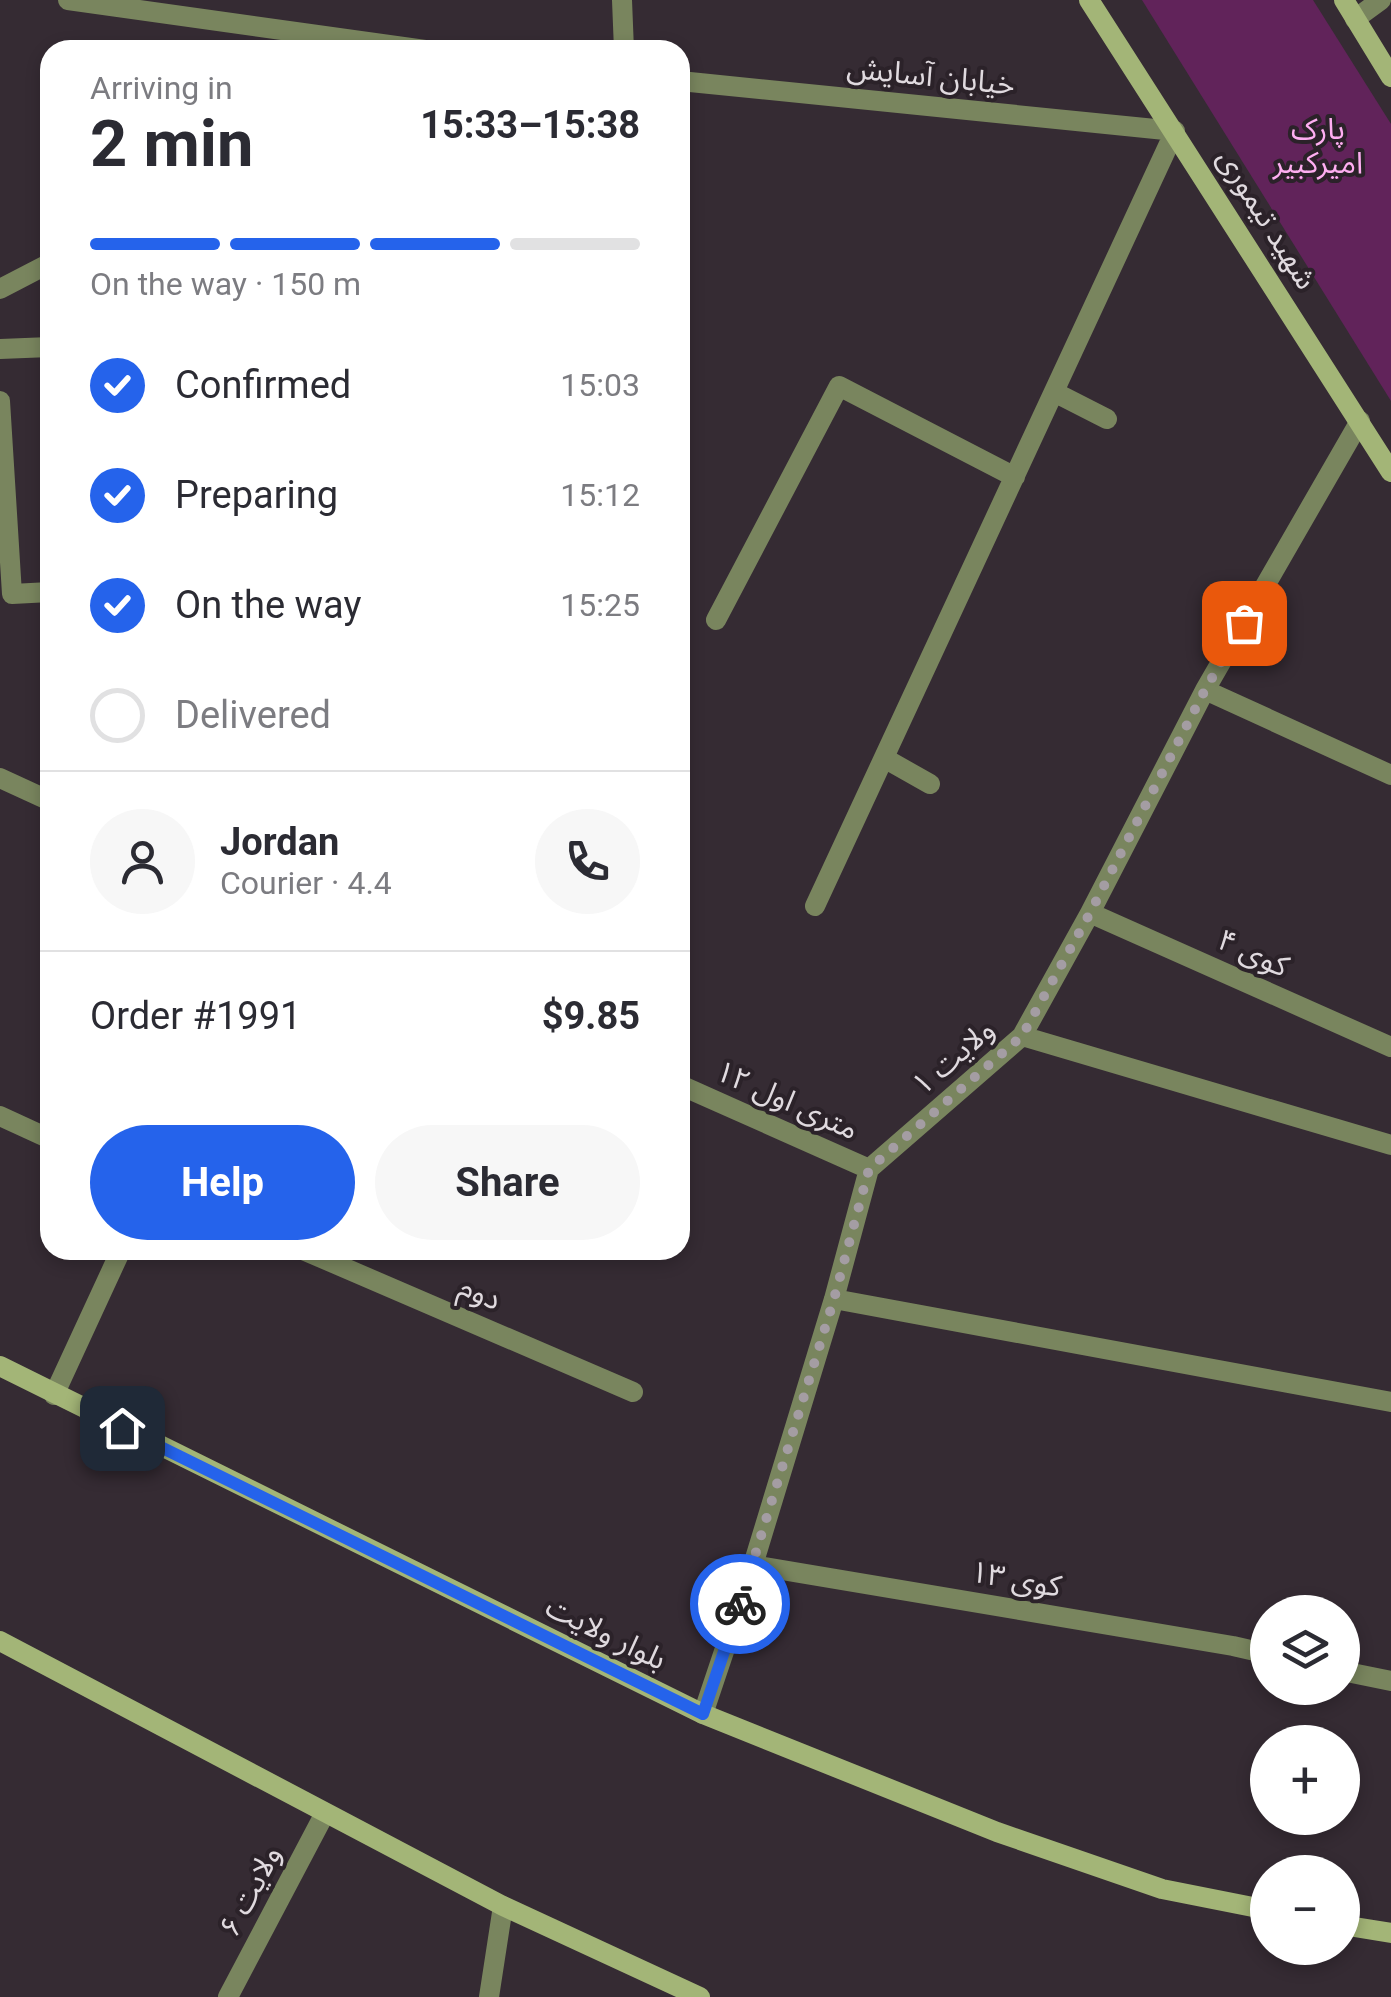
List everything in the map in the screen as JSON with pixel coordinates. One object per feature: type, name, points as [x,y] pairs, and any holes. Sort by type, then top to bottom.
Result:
[{"type":"main road","name":"شهید تیموری","points":[[1089,0],[1391,472]]},
{"type":"main road","points":[[1344,0],[1391,78]]},
{"type":"main road","name":"بلوار ولایت","points":[[0,1366],[703,1714],[997,1832],[1162,1890],[1250,1907]]},
{"type":"main road","points":[[0,1641],[503,1906],[700,1997]]},
{"type":"main road","points":[[1360,1927],[1391,1932]]},
{"type":"street","points":[[68,0],[354,40]]},
{"type":"street","points":[[622,0],[624,40]]},
{"type":"street","points":[[1356,19],[1381,0]]},
{"type":"street","name":"خیابان آسایش","points":[[690,82],[1175,132]]},
{"type":"street","points":[[816,906],[1175,132]]},
{"type":"street","points":[[0,289],[40,268]]},
{"type":"street","points":[[0,348],[40,347]]},
{"type":"street","points":[[716,620],[839,386],[1015,477]]},
{"type":"street","points":[[1054,392],[1107,420]]},
{"type":"street","points":[[0,401],[12,594],[40,593]]},
{"type":"street","name":"ولایت ۱","points":[[869,1169],[1022,1036],[1205,690],[1360,421]]},
{"type":"street","points":[[1205,690],[1391,775]]},
{"type":"street","points":[[884,758],[930,784]]},
{"type":"street","points":[[0,778],[40,796]]},
{"type":"street","name":"کوی ۴","points":[[1090,913],[1391,1048]]},
{"type":"street","points":[[1022,1036],[1391,1145]]},
{"type":"street","name":"۱۲ متری اول","points":[[690,1088],[869,1169]]},
{"type":"street","points":[[0,1116],[40,1134]]},
{"type":"street","points":[[703,1714],[753,1565],[869,1169]]},
{"type":"street","points":[[54,1394],[116,1260]]},
{"type":"street","name":"دوم","points":[[326,1260],[634,1392]]},
{"type":"street","points":[[834,1299],[1391,1402]]},
{"type":"street","name":"کوی ۱۳","points":[[753,1565],[1250,1650]]},
{"type":"street","points":[[1360,1674],[1391,1682]]},
{"type":"street","name":"ولایت ۶","points":[[228,1997],[325,1813]]},
{"type":"street","points":[[489,1997],[503,1906]]},
{"type":"green space","name":"پارک امیرکبیر","points":[[1142,0],[1313,0],[1391,124],[1391,401]]},
{"type":"way so far","points":[[740,1604],[834,1299],[869,1169],[1022,1036],[1244,623]]},
{"type":"route","points":[[122,1428],[703,1714],[740,1604]]}]
